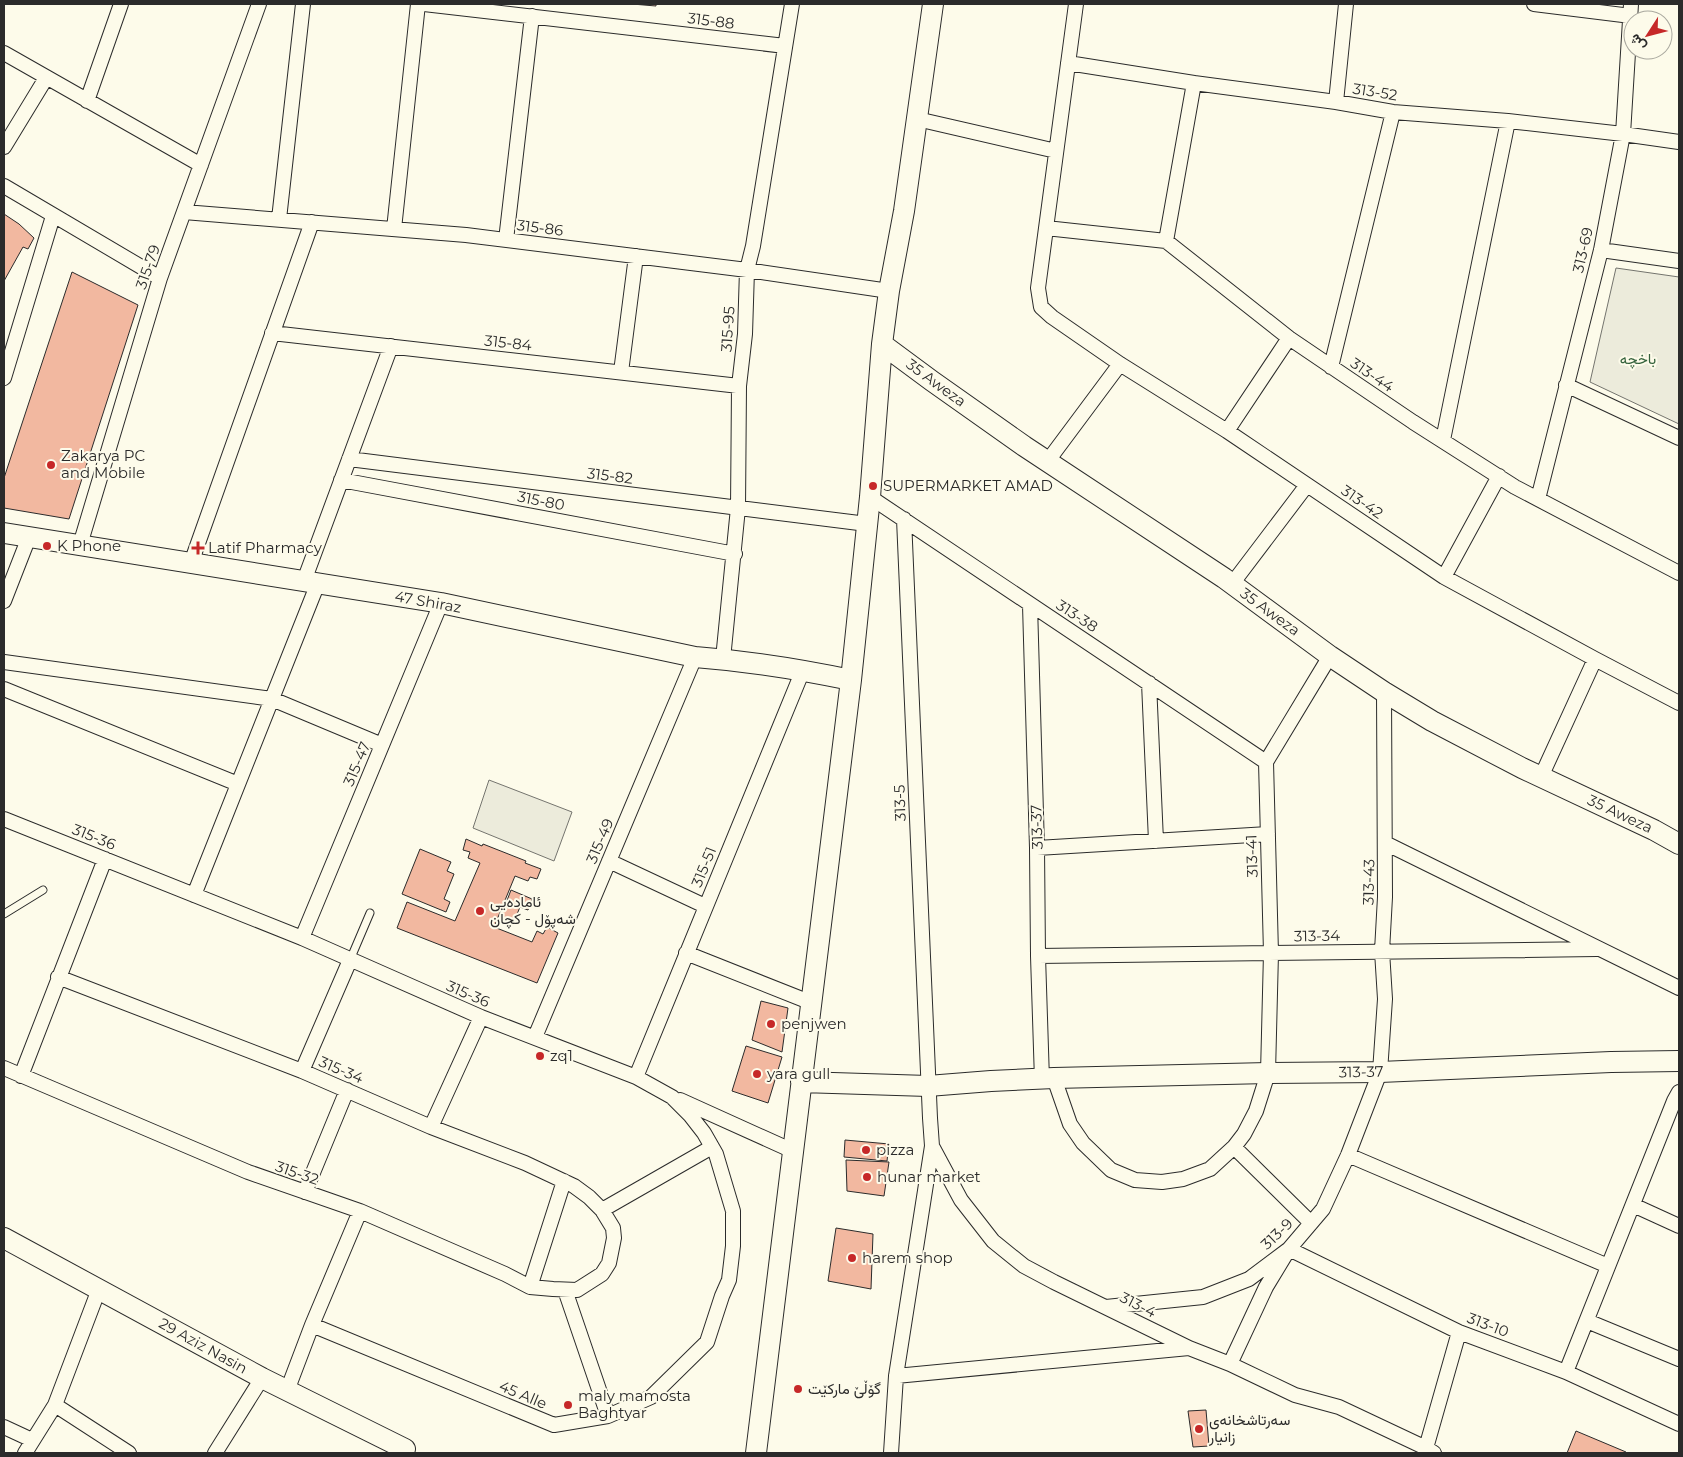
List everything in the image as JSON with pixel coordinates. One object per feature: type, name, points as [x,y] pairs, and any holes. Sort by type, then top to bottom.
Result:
[{"type":"street","points":[[87,101],[121,4]]},
{"type":"street","name":"315-79","points":[[80,545],[160,278],[259,4]]},
{"type":"street","points":[[279,220],[303,4]]},
{"type":"street","points":[[394,229],[418,4]]},
{"type":"street","name":"315-88","points":[[424,4],[785,46]]},
{"type":"street","name":"315-95","points":[[723,659],[735,554],[738,508],[739,386],[745,334],[747,270],[753,246],[792,4]]},
{"type":"street","points":[[756,1453],[851,680],[868,524],[882,344],[889,291],[904,211],[933,4]]},
{"type":"street","points":[[1076,4],[1046,228],[1166,241],[1194,84]]},
{"type":"street","points":[[1336,102],[1346,4]]},
{"type":"street","points":[[1534,4],[1631,10]]},
{"type":"street","points":[[506,240],[532,16]]},
{"type":"street","points":[[4,53],[201,165]]},
{"type":"street","name":"313-69","points":[[1538,499],[1601,250],[1623,134],[1628,60]]},
{"type":"street","name":"313-52","points":[[1068,63],[1194,84],[1336,102],[1393,112],[1508,121],[1679,142]]},
{"type":"street","points":[[4,147],[46,78]]},
{"type":"street","points":[[1331,367],[1393,112]]},
{"type":"street","points":[[917,119],[1056,151]]},
{"type":"street","points":[[1444,440],[1508,121]]},
{"type":"street","points":[[4,186],[160,278]]},
{"type":"street","name":"315-86","points":[[184,212],[506,240],[747,270],[889,291]]},
{"type":"street","points":[[4,378],[53,216]]},
{"type":"street","points":[[191,563],[312,222]]},
{"type":"street","name":"313-42","points":[[1046,228],[1038,288],[1041,307],[1052,318],[1120,364],[1227,431],[1444,576],[1595,659],[1679,702]]},
{"type":"street","name":"313-44","points":[[1166,241],[1289,338],[1499,476],[1538,499],[1679,573]]},
{"type":"street","points":[[1601,250],[1679,261]]},
{"type":"street","points":[[621,372],[636,256]]},
{"type":"street","name":"315-84","points":[[272,332],[739,386]]},
{"type":"street","points":[[1227,431],[1289,338]]},
{"type":"street","name":"35 Aweza","points":[[882,344],[1047,462],[1232,584],[1330,656],[1384,692],[1432,721],[1541,777],[1654,830],[1679,844]]},
{"type":"street","points":[[194,895],[272,699],[311,582],[341,480],[391,346]]},
{"type":"street","points":[[1047,462],[1120,364]]},
{"type":"street","points":[[1566,385],[1679,438]]},
{"type":"street","name":"315-82","points":[[349,459],[868,524]]},
{"type":"street","points":[[1444,576],[1499,476]]},
{"type":"street","name":"315-80","points":[[341,480],[735,554]]},
{"type":"street","points":[[1232,584],[1307,485]]},
{"type":"street","name":"313-38","points":[[870,497],[1266,762]]},
{"type":"street","name":"313-5","points":[[904,519],[928,1086]]},
{"type":"street","name":"47 Shiraz","points":[[4,533],[442,603],[695,657],[803,670],[851,680]]},
{"type":"street","points":[[4,602],[29,537]]},
{"type":"street","name":"315-47","points":[[302,938],[442,603]]},
{"type":"street","name":"313-37","points":[[1030,605],[1038,956],[1048,1079]]},
{"type":"street","points":[[1266,762],[1330,656]]},
{"type":"street","name":"315-49","points":[[535,1037],[695,657]]},
{"type":"street","points":[[1541,777],[1595,659]]},
{"type":"street","points":[[4,662],[272,699],[382,746]]},
{"type":"street","name":"315-51","points":[[636,1077],[803,670]]},
{"type":"street","points":[[1149,683],[1156,841]]},
{"type":"street","points":[[4,690],[238,784]]},
{"type":"street","name":"313-43","points":[[1380,1072],[1385,999],[1382,952],[1385,897],[1384,692]]},
{"type":"street","name":"313-41","points":[[1048,1079],[1070,1124],[1083,1143],[1111,1170],[1135,1180],[1162,1182],[1183,1179],[1210,1169],[1234,1147],[1244,1134],[1256,1111],[1268,1072],[1271,953],[1266,762]]},
{"type":"street","name":"315-36","points":[[4,819],[302,938],[481,1017],[636,1077],[672,1096],[690,1115],[712,1147],[722,1172],[733,1211],[733,1246],[729,1280],[707,1342]]},
{"type":"street","points":[[1037,848],[1268,834]]},
{"type":"street","points":[[1385,843],[1679,988]]},
{"type":"street","points":[[4,1068],[21,1076],[105,859]]},
{"type":"street","points":[[609,862],[705,906]]},
{"type":"street","name":"313-34","points":[[1038,956],[1598,949]]},
{"type":"street","points":[[686,953],[812,1003]]},
{"type":"street","points":[[302,1071],[350,960]]},
{"type":"street","name":"315-34","points":[[58,977],[302,1071],[431,1127],[525,1163],[564,1181],[589,1197],[602,1210]]},
{"type":"street","points":[[431,1127],[481,1017]]},
{"type":"street","name":"313-37","points":[[801,1082],[928,1086],[1048,1079],[1268,1072],[1380,1072],[1679,1061]]},
{"type":"street","name":"313-9","points":[[1106,1307],[1203,1297],[1249,1279],[1289,1249],[1323,1209],[1348,1155],[1380,1072]]},
{"type":"street","name":"315-32","points":[[21,1076],[248,1172],[360,1211],[530,1286],[565,1290]]},
{"type":"street","name":"313-4","points":[[928,1086],[932,1146],[961,1200],[993,1241],[1024,1266],[1189,1348],[1230,1364],[1295,1395],[1339,1407],[1430,1450]]},
{"type":"street","points":[[305,1192],[347,1090]]},
{"type":"street","points":[[672,1096],[793,1151]]},
{"type":"street","points":[[1566,1372],[1632,1205],[1677,1098]]},
{"type":"street","points":[[891,1453],[896,1376],[932,1146]]},
{"type":"street","points":[[608,1416],[565,1290],[577,1290],[590,1283],[602,1274],[609,1263],[614,1238],[613,1228],[602,1210],[712,1147]]},
{"type":"street","points":[[1234,1147],[1311,1223]]},
{"type":"street","points":[[1348,1155],[1608,1266]]},
{"type":"street","points":[[530,1286],[564,1181]]},
{"type":"street","points":[[1632,1205],[1679,1226]]},
{"type":"street","points":[[287,1391],[312,1325],[360,1211]]},
{"type":"street","name":"29 Aziz Nasin","points":[[4,1238],[262,1378],[405,1452]]},
{"type":"street","points":[[1230,1364],[1266,1287],[1289,1249]]},
{"type":"street","name":"313-10","points":[[1289,1249],[1458,1332],[1566,1372],[1679,1424]]},
{"type":"street","points":[[25,1453],[55,1405],[99,1288]]},
{"type":"street","points":[[1586,1321],[1679,1359]]},
{"type":"street","name":"45 Alle","points":[[312,1325],[554,1425],[608,1416],[650,1397],[707,1342]]},
{"type":"street","points":[[1430,1450],[1458,1332]]},
{"type":"street","points":[[896,1376],[1189,1348]]},
{"type":"street","points":[[216,1453],[262,1378]]},
{"type":"street","points":[[55,1405],[129,1453]]},
{"type":"street","points":[[4,1427],[32,1440]]},
{"type":"lane","points":[[4,914],[43,890]]},
{"type":"lane","points":[[350,960],[370,914]]},
{"type":"green space","name":"باخچە","points":[[1616,268],[1679,277],[1679,424],[1590,382]]},
{"type":"green space","points":[[489,780],[572,812],[554,861],[473,828]]},
{"type":"building","points":[[632,4],[656,4],[656,6]]},
{"type":"building","points":[[4,214],[19,224],[34,238],[28,249],[23,247],[4,281]]},
{"type":"building","points":[[72,272],[138,305],[69,519],[4,508],[4,478]]},
{"type":"building","name":"ئامادەیی شەپۆل - کچان","points":[[466,839],[526,861],[525,863],[541,869],[537,879],[530,877],[528,881],[515,876],[494,927],[532,942],[537,931],[543,934],[547,927],[558,933],[537,983],[397,928],[407,902],[455,921],[480,863],[468,858],[470,852],[463,850]]},
{"type":"building","points":[[420,849],[451,862],[447,871],[454,874],[444,899],[450,902],[446,912],[402,894]]},
{"type":"building","points":[[511,890],[532,899],[528,910],[520,907],[513,924],[500,919]]},
{"type":"building","name":"penjwen","points":[[761,1001],[788,1008],[782,1052],[752,1040]]},
{"type":"building","name":"yara gull","points":[[746,1046],[782,1057],[768,1103],[732,1091]]},
{"type":"building","name":"pizza","points":[[845,1140],[889,1144],[887,1161],[844,1157]]},
{"type":"building","name":"hunar market","points":[[846,1160],[889,1162],[884,1196],[847,1191]]},
{"type":"building","name":"harem shop","points":[[836,1228],[873,1234],[871,1289],[828,1281]]},
{"type":"building","name":"سەرتاشخانەی زانیار","points":[[1206,1410],[1209,1446],[1193,1447],[1188,1411]]},
{"type":"building","points":[[1576,1431],[1626,1452],[1626,1453],[1567,1453]]},
{"type":"place","name":"Zakarya PC and Mobile","points":[[51,465]]},
{"type":"place","name":"SUPERMARKET AMAD","points":[[873,486]]},
{"type":"place","name":"K Phone","points":[[47,546]]},
{"type":"place","name":"Latif Pharmacy","points":[[198,548]]},
{"type":"place","name":"ئامادەیی شەپۆل - کچان","points":[[480,911]]},
{"type":"place","name":"penjwen","points":[[771,1024]]},
{"type":"place","name":"zq1","points":[[540,1056]]},
{"type":"place","name":"yara gull","points":[[757,1074]]},
{"type":"place","name":"pizza","points":[[866,1150]]},
{"type":"place","name":"hunar market","points":[[867,1177]]},
{"type":"place","name":"harem shop","points":[[852,1258]]},
{"type":"place","name":"گۆڵێ مارکێت","points":[[798,1389]]},
{"type":"place","name":"maly mamosta Baghtyar","points":[[568,1405]]},
{"type":"place","name":"سەرتاشخانەی زانیار","points":[[1199,1429]]}]
